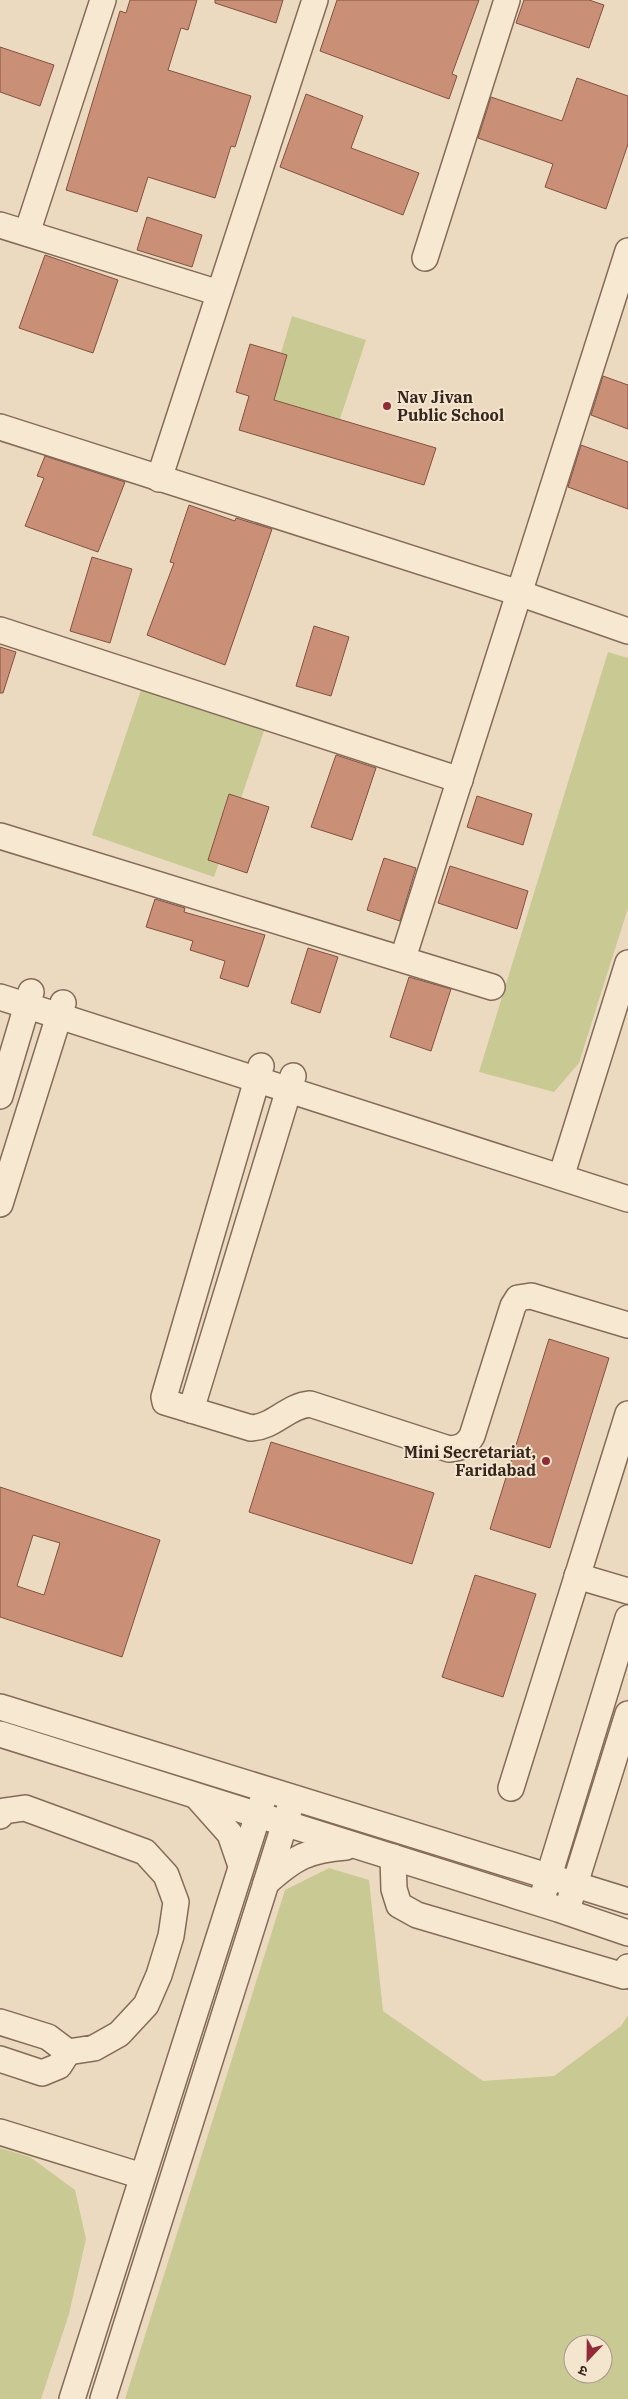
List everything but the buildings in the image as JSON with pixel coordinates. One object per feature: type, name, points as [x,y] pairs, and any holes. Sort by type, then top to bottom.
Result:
[{"type":"street","points":[[27,233],[103,0]]},
{"type":"street","points":[[158,479],[315,0]]},
{"type":"street","points":[[425,258],[507,0]]},
{"type":"street","points":[[0,225],[219,293]]},
{"type":"street","points":[[403,958],[628,251]]},
{"type":"street","points":[[0,427],[519,593],[628,631]]},
{"type":"street","points":[[0,630],[460,780]]},
{"type":"street","points":[[0,836],[403,958],[492,987]]},
{"type":"street","points":[[563,1170],[626,977]]},
{"type":"street","points":[[0,983],[29,999],[291,1083],[563,1170],[628,1184]]},
{"type":"street","points":[[0,997],[29,999]]},
{"type":"street","points":[[0,1096],[29,999]]},
{"type":"street","points":[[0,1204],[61,1009]]},
{"type":"street","points":[[258,1072],[164,1397],[167,1403],[251,1428],[261,1428],[299,1405],[310,1404],[449,1448],[458,1448],[467,1444],[472,1436],[512,1306],[518,1298],[531,1296],[628,1325]]},
{"type":"street","points":[[191,1410],[291,1083]]},
{"type":"street","points":[[563,1170],[628,1199]]},
{"type":"street","points":[[511,1788],[628,1414]]},
{"type":"street","points":[[577,1576],[628,1591]]},
{"type":"street","points":[[539,1903],[550,1876],[628,1618]]},
{"type":"street","points":[[0,1707],[628,1901]]},
{"type":"street","points":[[566,1912],[628,1714]]},
{"type":"street","points":[[0,1734],[539,1903],[628,1933]]},
{"type":"street","points":[[72,2399],[266,1790]]},
{"type":"street","points":[[196,1795],[213,1811],[230,1834],[241,1866]]},
{"type":"street","points":[[103,2399],[293,1798]]},
{"type":"street","points":[[0,1816],[4,1811],[24,1808],[145,1852],[166,1875],[176,1902],[170,1936],[159,1975],[146,2005],[119,2034],[94,2048],[68,2052],[48,2037],[0,2022]]},
{"type":"street","points":[[266,1883],[287,1865],[317,1850],[356,1846]]},
{"type":"street","points":[[393,1857],[394,1889],[400,1904],[417,1915],[624,1976],[628,1967]]},
{"type":"street","points":[[0,2059],[42,2073],[59,2066],[68,2052]]},
{"type":"street","points":[[0,2132],[142,2176]]},
{"type":"green space","points":[[292,316],[366,340],[340,419],[274,400],[287,355],[281,353]]},
{"type":"green space","points":[[608,652],[628,658],[628,908],[579,1063],[554,1092],[479,1072]]},
{"type":"green space","points":[[143,684],[266,725],[214,877],[92,835]]},
{"type":"green space","points":[[329,1868],[369,1880],[383,2011],[483,2081],[554,2076],[621,2026],[628,2015],[628,2399],[125,2399],[285,1890]]},
{"type":"green space","points":[[0,2148],[30,2157],[75,2190],[86,2239],[69,2314],[41,2399],[0,2399]]},
{"type":"place","name":"Nav Jivan Public School","points":[[387,406]]},
{"type":"place","name":"Mini Secretariat, Faridabad","points":[[546,1461]]}]
